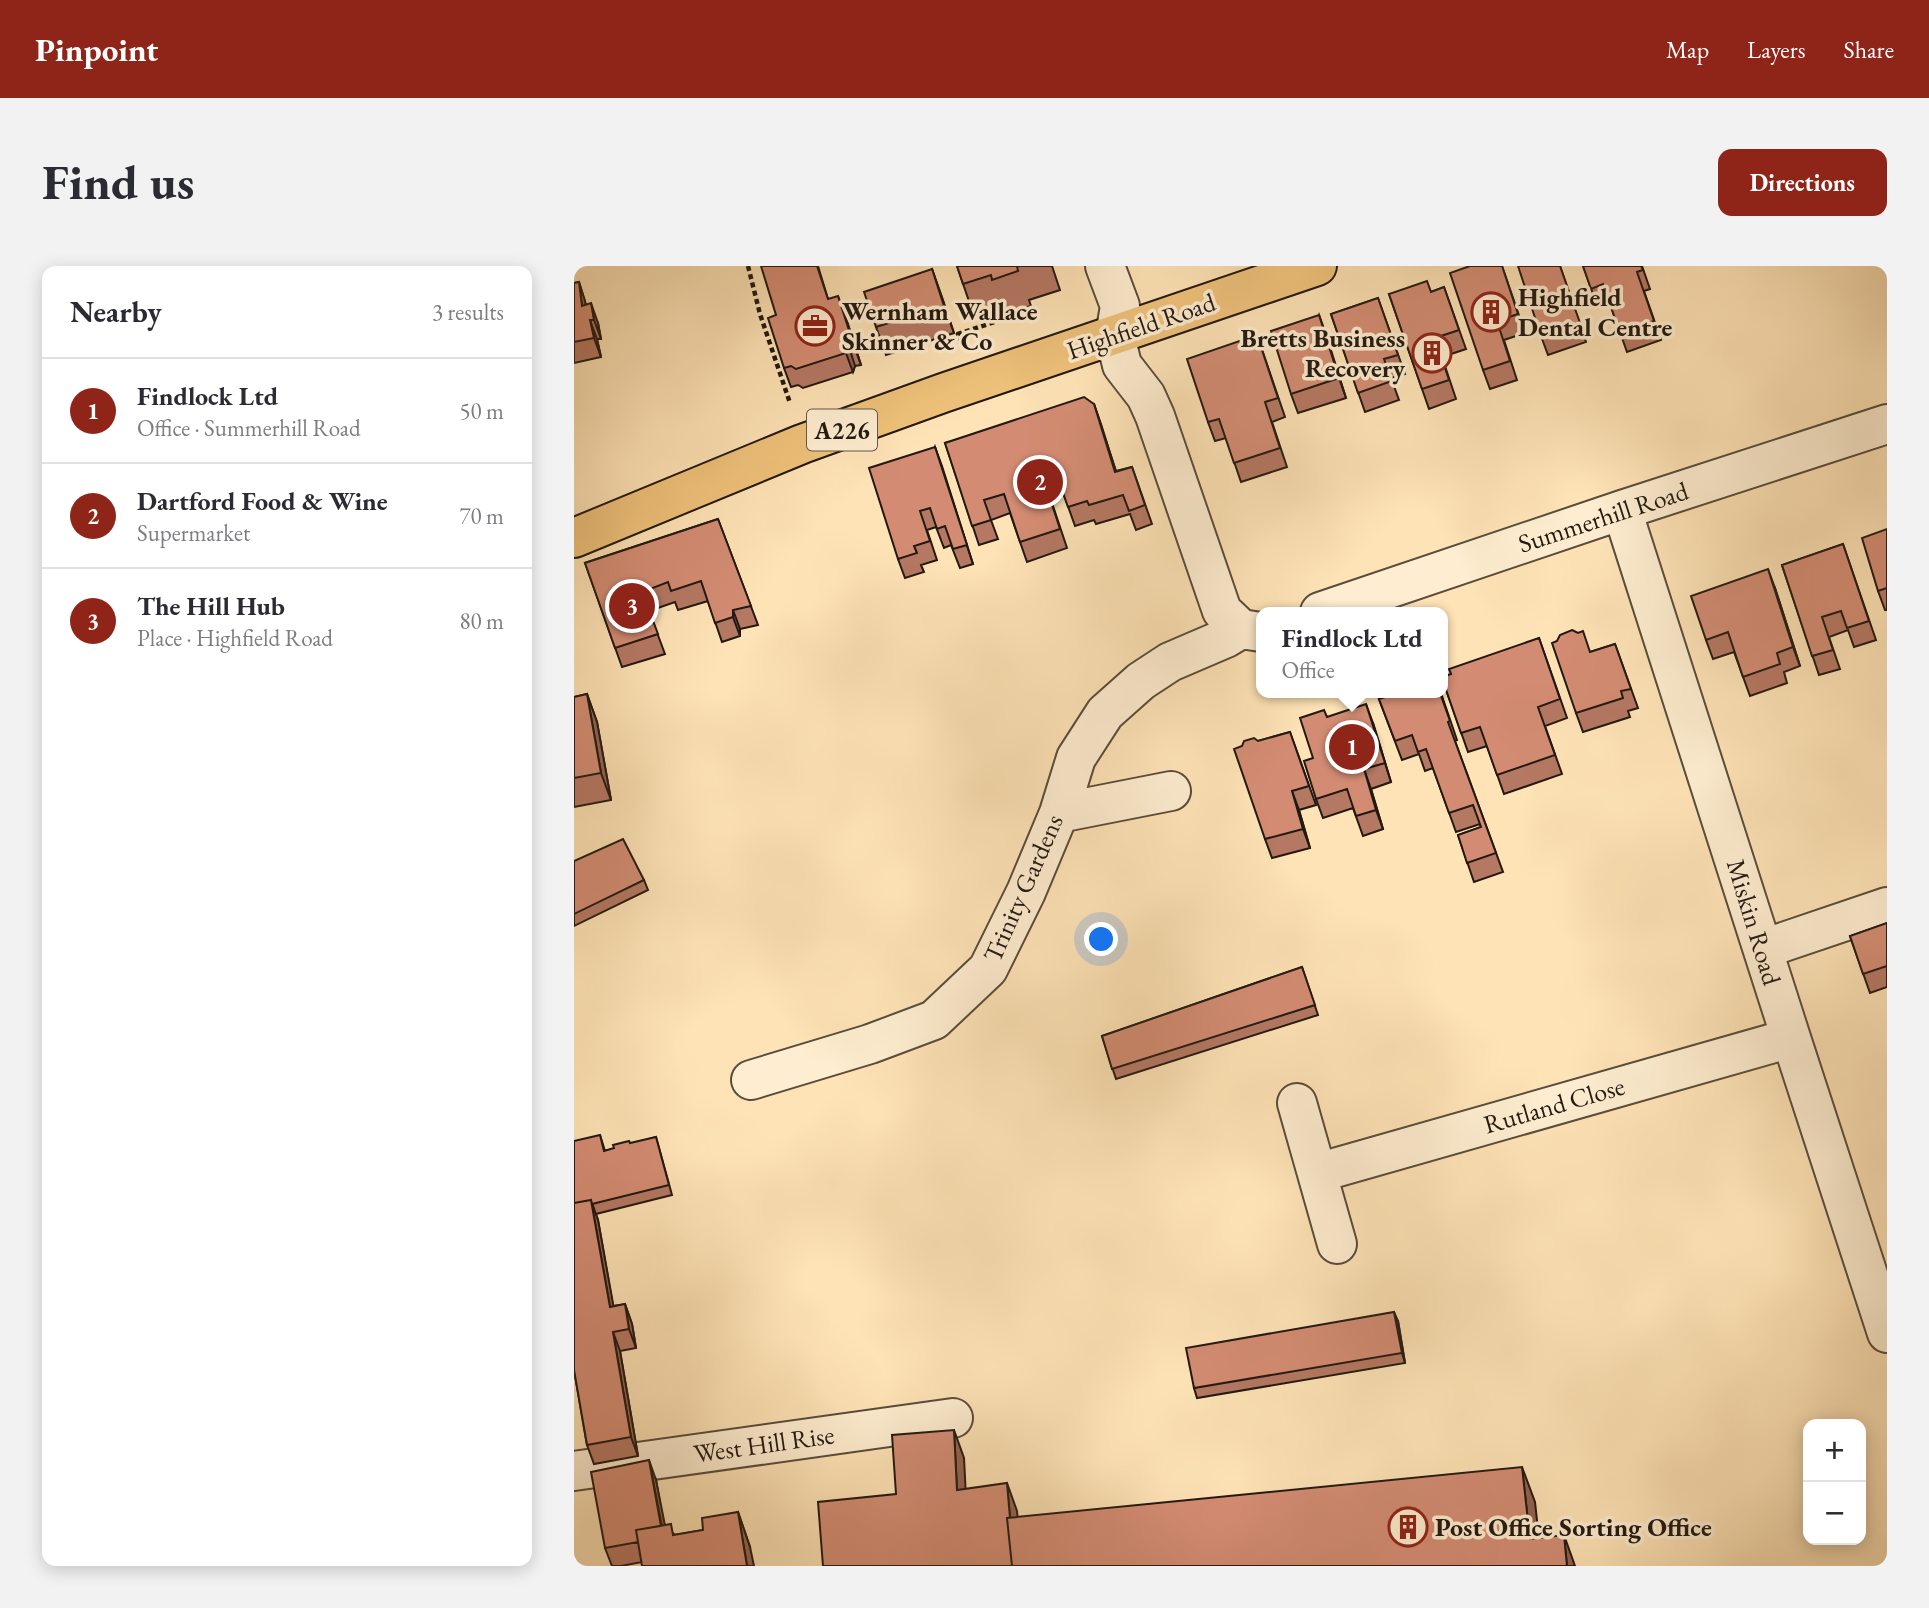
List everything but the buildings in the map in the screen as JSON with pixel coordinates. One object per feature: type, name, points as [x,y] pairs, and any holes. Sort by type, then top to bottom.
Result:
[{"type":"main road","name":"Highfield Road","points":[[574,538],[803,444],[943,393],[1317,266]]},
{"type":"street","points":[[1105,266],[1119,306],[1115,336],[1122,365],[1146,396],[1155,416],[1222,611],[1251,630]]},
{"type":"street","name":"Summerhill Road","points":[[1335,607],[1887,424]]},
{"type":"street","name":"Miskin Road","points":[[1622,510],[1887,1333]]},
{"type":"street","name":"Trinity Gardens","points":[[751,1080],[870,1044],[934,1020],[988,969],[1026,892],[1059,813],[1076,758],[1105,713],[1141,681],[1170,662],[1251,630]]},
{"type":"street","points":[[1059,813],[1171,792]]},
{"type":"street","points":[[1762,949],[1887,907]]},
{"type":"street","name":"Rutland Close","points":[[1317,1173],[1790,1038]]},
{"type":"street","points":[[1297,1103],[1337,1244]]},
{"type":"street","name":"West Hill Rise","points":[[574,1471],[953,1418]]},
{"type":"path","points":[[748,266],[760,314],[803,444]]},
{"type":"place","name":"Highfield Dental Centre","points":[[1491,312]]},
{"type":"place","name":"Wernham Wallace Skinner & Co","points":[[815,326]]},
{"type":"place","name":"Bretts Business Recovery","points":[[1432,353]]},
{"type":"place","name":"Dartford Food & Wine","points":[[1040,482]]},
{"type":"place","name":"The Hill Hub","points":[[632,606]]},
{"type":"place","name":"Findlock Ltd","points":[[1352,747]]},
{"type":"place","name":"Post Office Sorting Office","points":[[1408,1527]]}]
